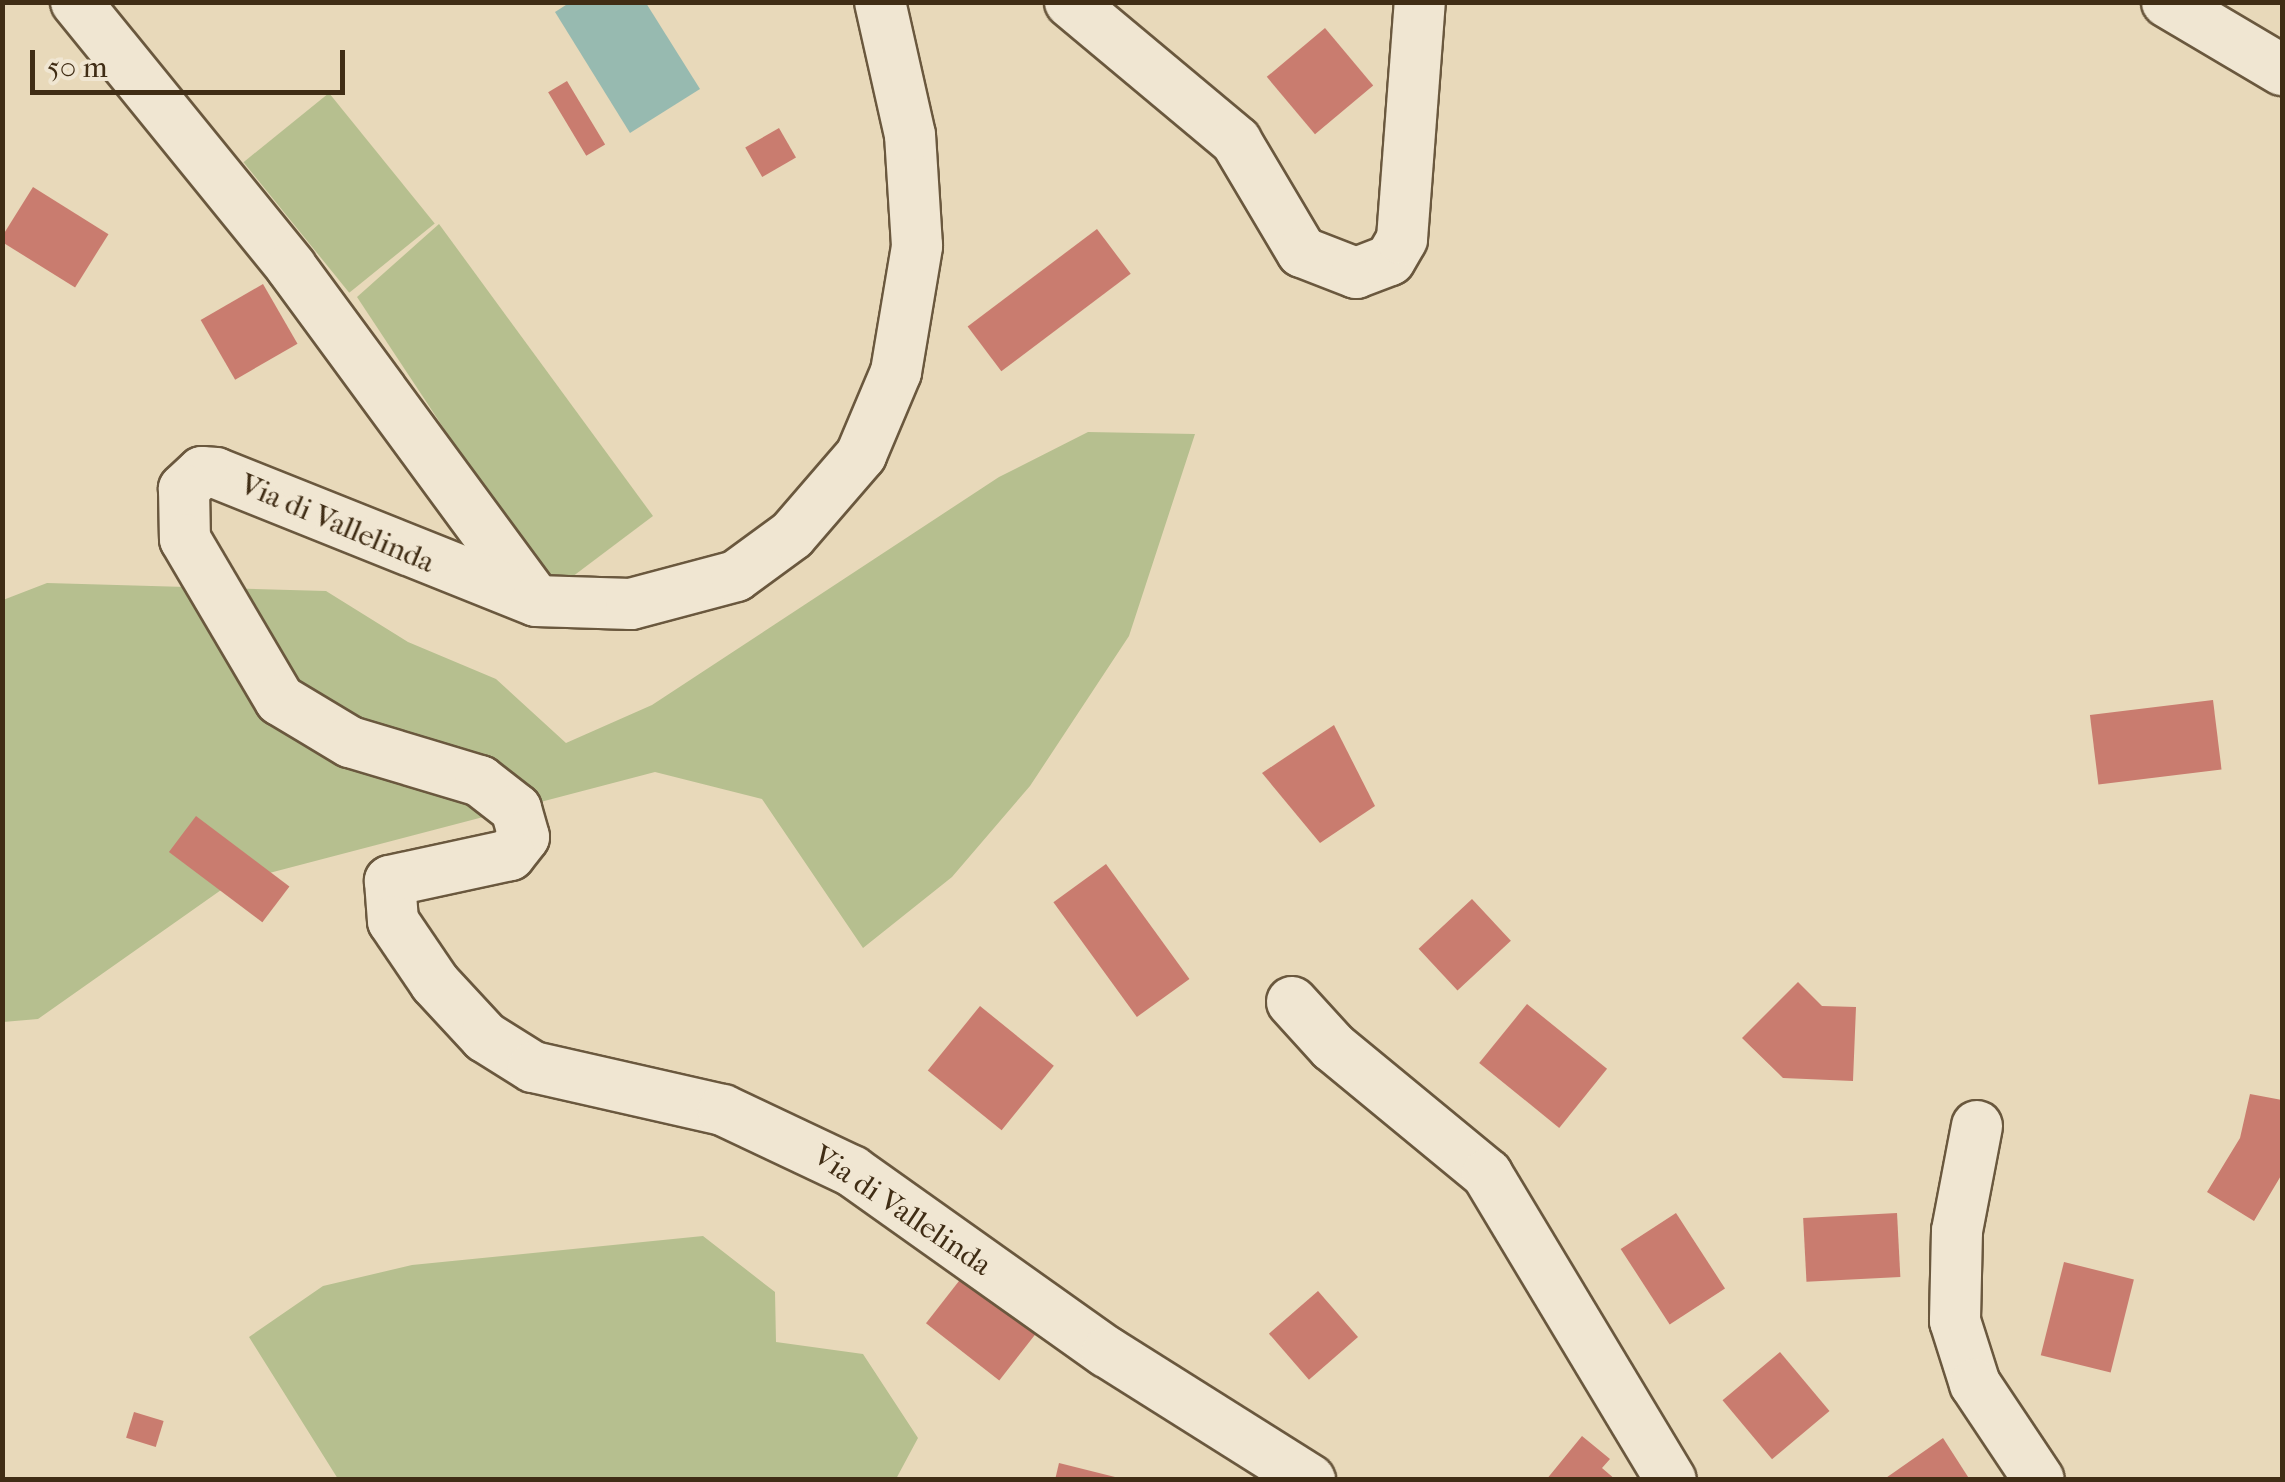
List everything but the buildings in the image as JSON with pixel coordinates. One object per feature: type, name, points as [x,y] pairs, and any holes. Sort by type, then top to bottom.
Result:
[{"type":"street","points":[[76,2],[291,267],[536,601],[631,604],[724,580],[792,535],[860,455],[903,346],[917,246],[908,121],[880,2]]},
{"type":"street","points":[[1070,2],[1225,130],[1302,252],[1356,273],[1390,260],[1402,239],[1420,2]]},
{"type":"street","points":[[2167,2],[2282,70]]},
{"type":"street","name":"Via di Vallelinda","points":[[536,601],[216,473],[202,472],[184,489],[184,538],[280,700],[350,742],[480,780],[516,808],[524,837],[510,855],[406,871],[387,898],[435,983],[485,1037],[548,1072],[700,1103],[826,1157],[1310,1480]]},
{"type":"street","points":[[1292,1002],[1487,1174],[1672,1480]]},
{"type":"street","points":[[1977,1126],[1957,1231],[1955,1321],[1975,1384],[2039,1480]]},
{"type":"green space","points":[[329,93],[435,224],[349,293],[244,162]]},
{"type":"green space","points":[[439,224],[653,516],[552,592],[357,297]]},
{"type":"green space","points":[[1088,432],[1195,434],[1129,636],[1030,786],[952,877],[863,948],[762,799],[655,772],[231,883],[38,1019],[3,1022],[3,600],[47,583],[326,591],[408,642],[496,679],[566,743],[652,705],[999,477]]},
{"type":"green space","points":[[703,1236],[775,1292],[776,1342],[863,1354],[918,1438],[896,1479],[338,1479],[249,1337],[323,1286],[412,1265]]},
{"type":"water","points":[[569,3],[646,3],[700,89],[630,133],[555,12]]}]
